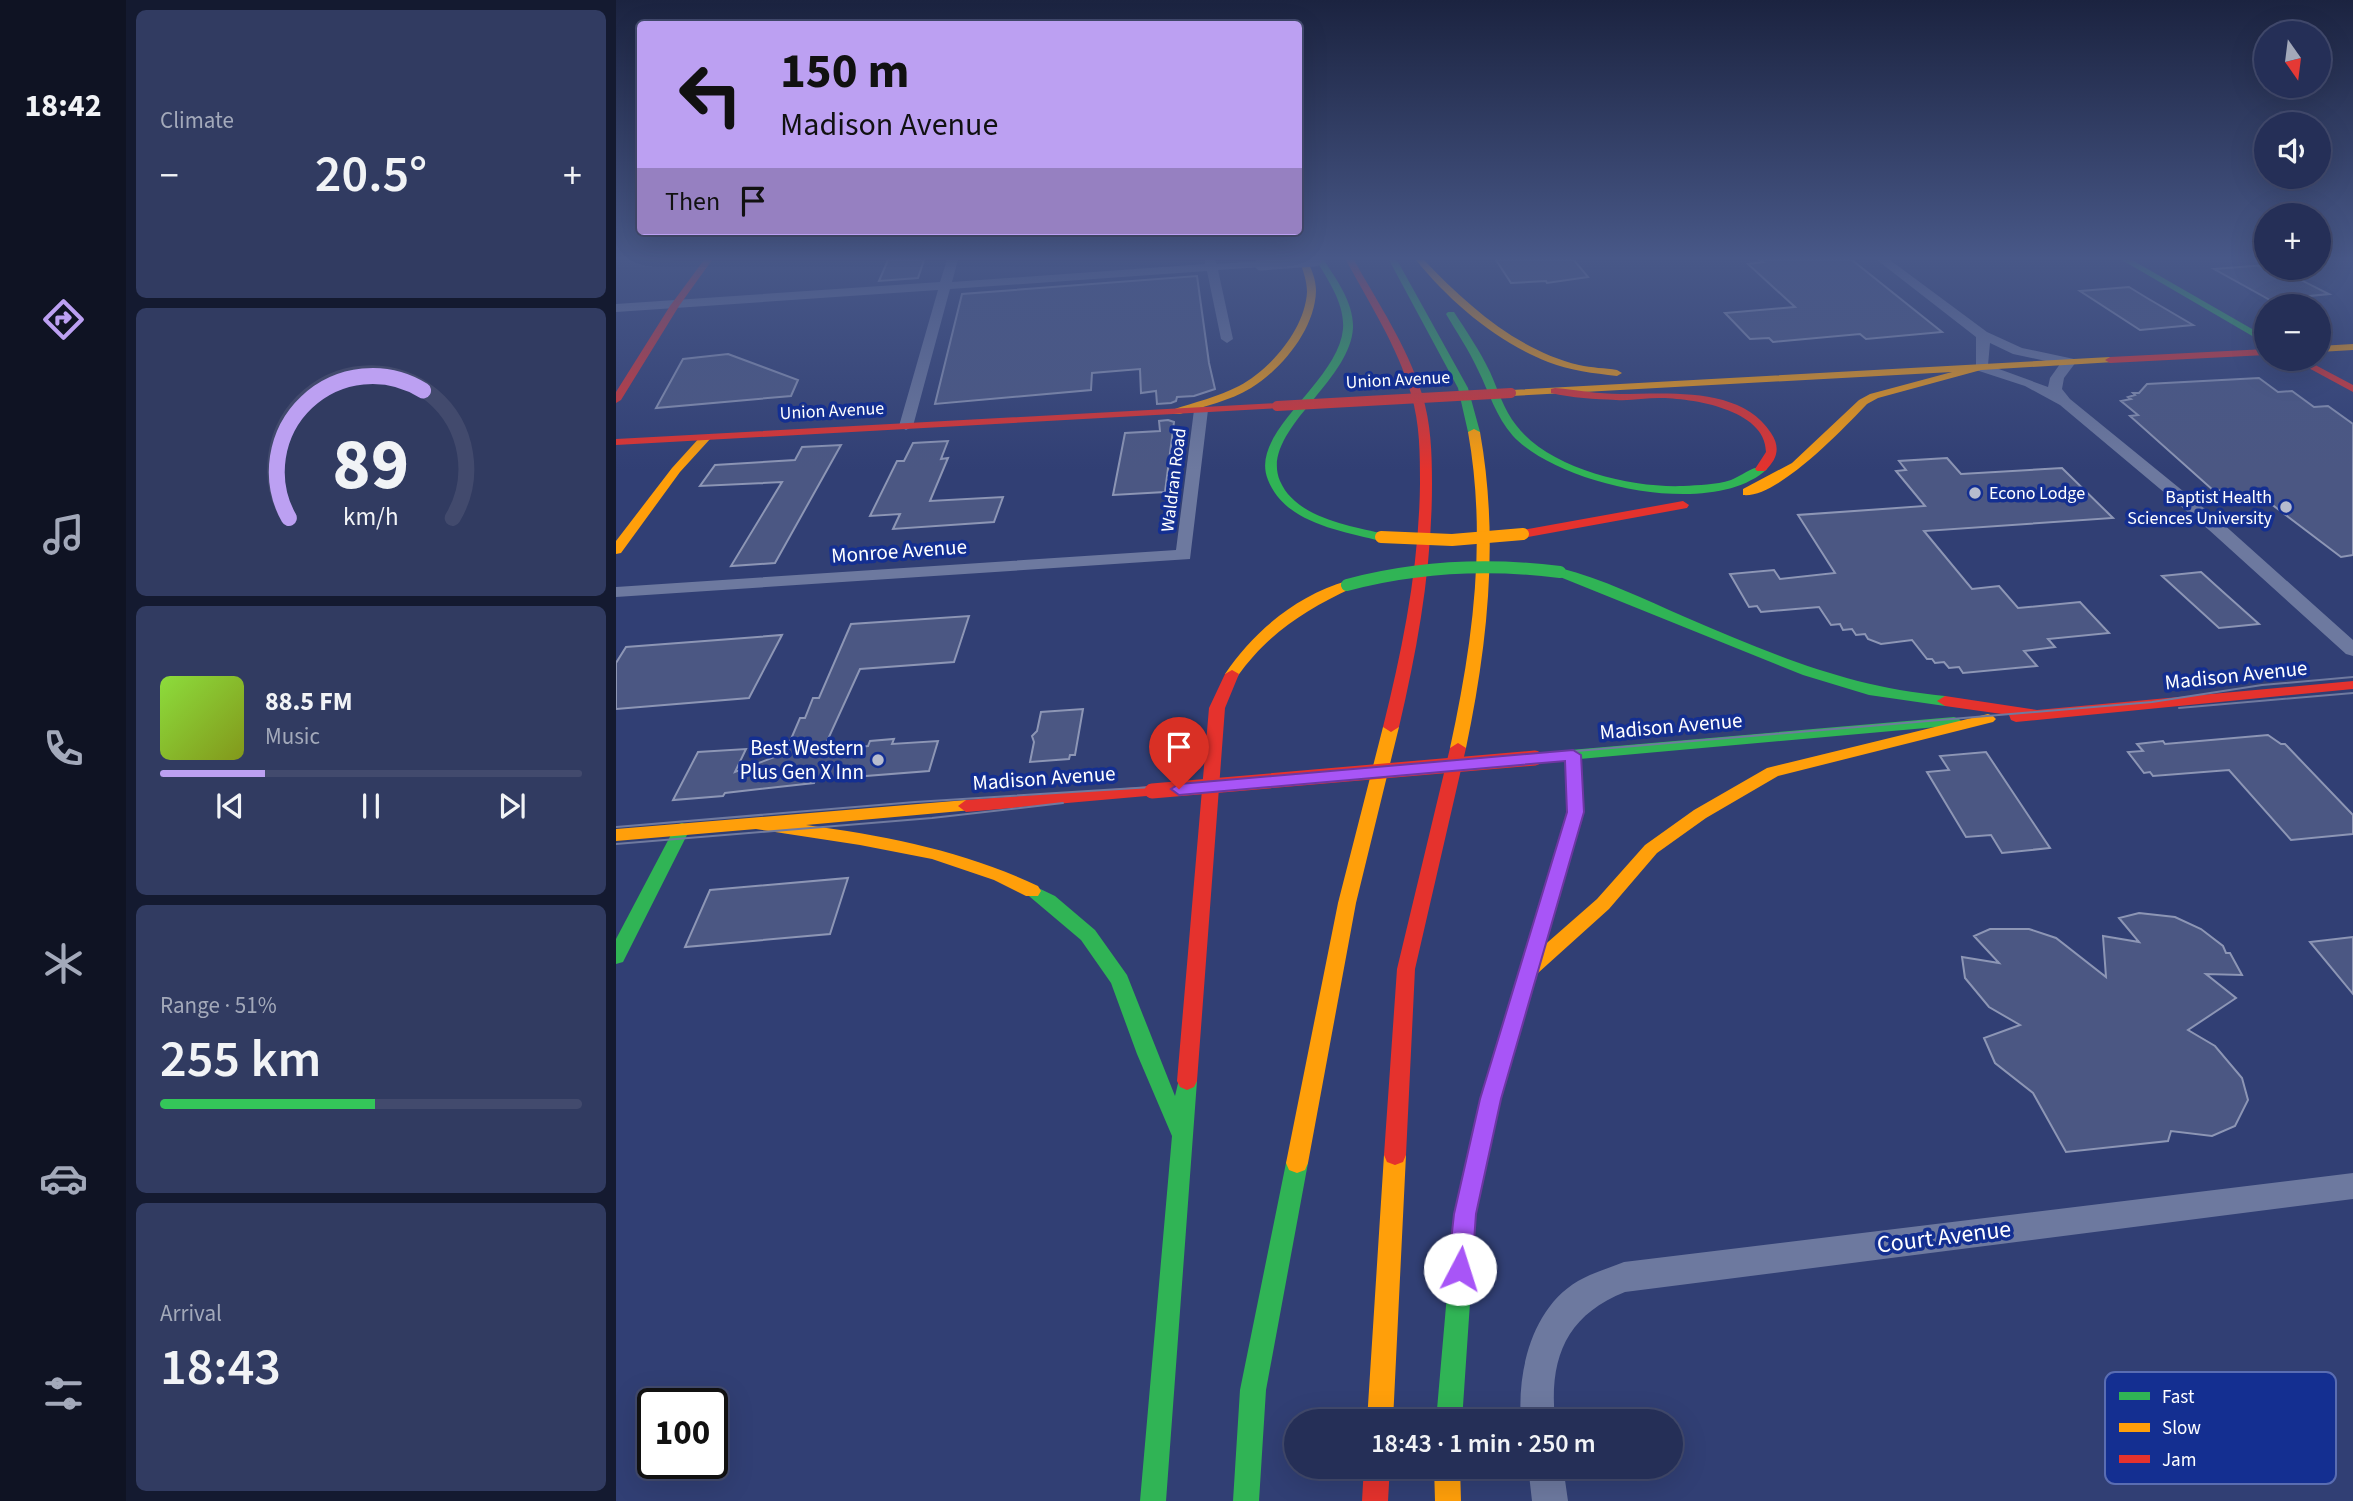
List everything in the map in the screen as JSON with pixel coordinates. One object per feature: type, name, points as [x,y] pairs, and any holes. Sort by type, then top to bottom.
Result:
[{"type":"main road","points":[[616,400],[660,330]]},
{"type":"main road","points":[[1176,412],[1236,391],[1263,375],[1296,330]]},
{"type":"main road","points":[[1346,330],[1347,336],[1331,376],[1274,442],[1270,453],[1271,477],[1280,496],[1310,515],[1334,525],[1381,537],[1443,542],[1522,534],[1709,502],[1767,486],[1804,463],[1863,402],[1874,396],[1981,367]]},
{"type":"main road","points":[[1246,1501],[1254,1390],[1339,943],[1404,676],[1422,586],[1427,526],[1426,447],[1420,408],[1405,366],[1386,330]]},
{"type":"main road","points":[[1381,1409],[1406,970],[1469,702],[1485,556],[1483,469],[1471,412],[1463,388],[1432,330]]},
{"type":"main road","points":[[1461,330],[1509,426],[1526,443],[1552,461],[1616,483],[1677,490],[1721,486],[1747,478],[1768,463],[1771,454],[1772,446],[1754,422],[1720,405],[1667,396],[1615,397],[1555,391]]},
{"type":"main road","points":[[1503,330],[1555,362],[1580,369],[1702,382]]},
{"type":"main road","points":[[2331,348],[2353,347]]},
{"type":"main road","name":"Union Avenue","points":[[616,442],[2254,353]]},
{"type":"main road","points":[[2319,371],[2353,389]]},
{"type":"main road","points":[[616,550],[676,470],[705,438]]},
{"type":"main road","points":[[657,440],[676,470]]},
{"type":"main road","points":[[1153,1501],[1217,708],[1233,668],[1260,635],[1298,608],[1347,585],[1389,573],[1441,565],[1508,565],[1560,572],[1621,591],[1731,640],[1846,684],[1886,694],[2037,715]]},
{"type":"main road","name":"Madison Avenue","points":[[616,835],[2037,715],[2353,685]]},
{"type":"main road","points":[[1531,968],[1603,904],[1651,849],[1700,814],[1773,772],[1988,719]]},
{"type":"main road","points":[[1450,1409],[1465,1214],[1491,1099],[1576,812],[1573,755]]},
{"type":"main road","points":[[753,823],[939,852],[987,867],[1021,882],[1053,904],[1094,942],[1120,981],[1182,1137]]},
{"type":"main road","points":[[616,957],[682,829]]},
{"type":"main road","points":[[1376,1501],[1377,1479]]},
{"type":"main road","points":[[1447,1479],[1448,1501]]},
{"type":"street","points":[[906,426],[933,330]]},
{"type":"street","points":[[1225,330],[1227,339]]},
{"type":"street","points":[[1977,330],[2018,351],[2069,362],[2057,378],[2055,389],[2065,402]]},
{"type":"street","points":[[1982,334],[1984,345],[1981,367],[2030,383],[2065,402],[2215,526],[2353,649]]},
{"type":"street","name":"Waldran Road","points":[[1184,555],[1202,410]]},
{"type":"street","name":"Monroe Avenue","points":[[616,592],[1184,555]]},
{"type":"street","name":"Court Avenue","points":[[1536,1409],[1541,1362],[1552,1327],[1587,1293],[1624,1277],[2353,1186]]},
{"type":"street","points":[[1547,1479],[1550,1501]]},
{"type":"building","points":[[953,330],[1204,330],[1215,389],[1194,396],[1177,397],[1176,401],[1171,403],[1157,404],[1156,391],[1141,393],[1140,369],[1092,373],[1091,390],[935,404]]},
{"type":"building","points":[[1741,330],[1942,332],[1866,339],[1860,334],[1773,342],[1769,338],[1750,339]]},
{"type":"building","points":[[728,354],[798,380],[791,396],[656,408],[683,359]]},
{"type":"building","name":"Baptist Health Sciences University","points":[[2259,378],[2278,392],[2292,391],[2314,407],[2328,406],[2353,424],[2353,555],[2341,557],[2262,497],[2233,498],[2224,490],[2214,491],[2130,416],[2138,415],[2121,401],[2131,399],[2128,397],[2139,393],[2147,384]]},
{"type":"building","points":[[1159,421],[1174,422],[1165,492],[1113,495],[1125,433],[1160,431]]},
{"type":"building","points":[[948,441],[941,459],[948,458],[930,501],[1003,497],[994,522],[893,529],[900,514],[870,516],[897,461],[904,461],[913,443]]},
{"type":"building","points":[[841,445],[775,563],[731,566],[782,482],[700,486],[715,465],[795,460],[802,447]]},
{"type":"building","points":[[1947,458],[1961,474],[2062,468],[2113,518],[1924,531],[1972,589],[1999,586],[2018,608],[2080,602],[2109,633],[2048,639],[2055,647],[2024,651],[2037,666],[1963,673],[1959,667],[1949,668],[1944,662],[1935,663],[1932,659],[1927,659],[1912,640],[1881,644],[1868,639],[1865,634],[1856,635],[1852,629],[1843,630],[1840,624],[1831,625],[1819,607],[1761,612],[1757,606],[1749,607],[1730,574],[1774,570],[1780,579],[1835,573],[1798,515],[1925,506],[1896,471],[1906,470],[1899,461]]},
{"type":"building","points":[[2201,572],[2259,624],[2219,628],[2162,576]]},
{"type":"building","points":[[969,616],[954,662],[860,669],[823,750],[868,746],[870,741],[894,739],[892,744],[938,741],[929,771],[815,780],[814,783],[725,793],[723,796],[673,800],[698,752],[746,749],[735,772],[785,753],[800,718],[805,718],[813,698],[819,698],[851,624]]},
{"type":"building","points":[[782,635],[749,698],[616,709],[616,663],[626,647]]},
{"type":"building","points":[[1083,709],[1075,755],[1070,755],[1069,759],[1030,762],[1034,742],[1032,736],[1037,731],[1041,712]]},
{"type":"building","points":[[2268,735],[2285,744],[2353,815],[2353,834],[2291,840],[2229,770],[2153,776],[2150,772],[2144,773],[2128,752],[2143,751],[2137,744]]},
{"type":"building","points":[[1986,752],[2050,848],[2002,853],[1991,835],[1966,837],[1927,772],[1949,770],[1940,756]]},
{"type":"building","points":[[848,878],[830,934],[685,947],[710,890]]},
{"type":"building","points":[[2139,913],[2175,917],[2201,929],[2223,946],[2226,953],[2230,953],[2242,975],[2206,974],[2236,998],[2188,1030],[2215,1046],[2242,1078],[2248,1100],[2235,1126],[2212,1136],[2171,1131],[2168,1141],[2066,1152],[2033,1093],[1995,1063],[1984,1038],[2020,1025],[1989,1007],[1965,978],[1962,957],[1999,963],[1974,936],[1990,929],[2029,929],[2056,938],[2106,977],[2103,936],[2139,942],[2119,918]]},
{"type":"building","points":[[2353,937],[2353,994],[2310,942]]},
{"type":"tram line","points":[[616,827],[915,802],[1152,787],[2152,702],[2262,685],[2353,677]]},
{"type":"tram line","points":[[2179,708],[2353,693]]},
{"type":"tram line","points":[[616,844],[932,818],[1063,803]]},
{"type":"traffic: fast","points":[[1348,330],[1344,349],[1334,369],[1278,438],[1271,456],[1271,474],[1277,489],[1287,501],[1301,510],[1333,524],[1381,537]]},
{"type":"traffic: fast","points":[[1431,330],[1463,388],[1474,432]]},
{"type":"traffic: fast","points":[[1460,330],[1512,428],[1539,452],[1567,467],[1600,479],[1672,490],[1706,489],[1737,482],[1761,469]]},
{"type":"traffic: fast","points":[[2247,330],[2254,334]]},
{"type":"traffic: fast","points":[[1347,585],[1400,573],[1453,566],[1506,566],[1560,572]]},
{"type":"traffic: fast","points":[[1560,572],[1808,672],[1869,690],[1945,701]]},
{"type":"traffic: fast","points":[[1535,758],[1954,722]]},
{"type":"traffic: fast","points":[[616,957],[682,829]]},
{"type":"traffic: fast","points":[[1032,891],[1049,901],[1088,935],[1120,980],[1147,1054],[1181,1133]]},
{"type":"traffic: fast","points":[[1450,1409],[1465,1214],[1491,1099],[1549,903]]},
{"type":"traffic: fast","points":[[1153,1501],[1187,1081]]},
{"type":"traffic: fast","points":[[1246,1501],[1253,1390],[1297,1163]]},
{"type":"traffic: slow","points":[[1176,412],[1221,398],[1247,386],[1279,359],[1299,330]]},
{"type":"traffic: slow","points":[[1497,330],[1552,360],[1579,368],[1617,373]]},
{"type":"traffic: slow","points":[[2331,348],[2353,347]]},
{"type":"traffic: slow","points":[[1511,393],[2110,360]]},
{"type":"traffic: slow","points":[[1747,492],[1796,465],[1824,442],[1863,402],[1874,396],[1981,367]]},
{"type":"traffic: slow","points":[[1458,748],[1473,672],[1482,590],[1484,508],[1481,469],[1474,432]]},
{"type":"traffic: slow","points":[[616,550],[676,470],[705,438]]},
{"type":"traffic: slow","points":[[1381,537],[1452,540],[1523,534]]},
{"type":"traffic: slow","points":[[1232,674],[1255,644],[1282,620],[1347,585]]},
{"type":"traffic: slow","points":[[1531,968],[1603,904],[1651,849],[1700,814],[1773,772],[1988,719]]},
{"type":"traffic: slow","points":[[1297,1163],[1347,903],[1391,727]]},
{"type":"traffic: slow","points":[[1549,903],[1576,812],[1573,756]]},
{"type":"traffic: slow","points":[[616,835],[966,806]]},
{"type":"traffic: slow","points":[[753,823],[932,853],[1000,875],[1032,891]]},
{"type":"traffic: slow","points":[[1381,1409],[1395,1155]]},
{"type":"traffic: slow","points":[[1447,1479],[1448,1501]]},
{"type":"traffic: jam","points":[[616,400],[660,330]]},
{"type":"traffic: jam","points":[[1388,330],[1416,392],[1425,437],[1426,465],[1426,515],[1421,576],[1391,727]]},
{"type":"traffic: jam","points":[[2110,360],[2254,353]]},
{"type":"traffic: jam","points":[[2319,371],[2353,389]]},
{"type":"traffic: jam","points":[[1555,391],[1615,397],[1677,396],[1724,405],[1752,419],[1770,440],[1771,456],[1761,469]]},
{"type":"traffic: jam","points":[[1277,406],[1511,393]]},
{"type":"traffic: jam","points":[[616,442],[1277,406]]},
{"type":"traffic: jam","points":[[1523,534],[1683,505]]},
{"type":"traffic: jam","points":[[1187,1081],[1217,708],[1232,674]]},
{"type":"traffic: jam","points":[[2016,717],[2353,685]]},
{"type":"traffic: jam","points":[[1945,701],[2037,715]]},
{"type":"traffic: jam","points":[[1395,1155],[1406,969],[1458,748]]},
{"type":"traffic: jam","points":[[1152,791],[1535,758]]},
{"type":"traffic: jam","points":[[966,806],[1152,791]]},
{"type":"traffic: jam","points":[[1375,1501],[1376,1479]]},
{"type":"place","name":"Econo Lodge","points":[[1975,493]]},
{"type":"place","name":"Baptist Health Sciences University","points":[[2286,507]]},
{"type":"place","name":"Best Western Plus Gen X Inn","points":[[878,760]]},
{"type":"route","points":[[1179,789],[1573,755],[1576,812],[1491,1099],[1465,1214],[1460,1269]]}]
